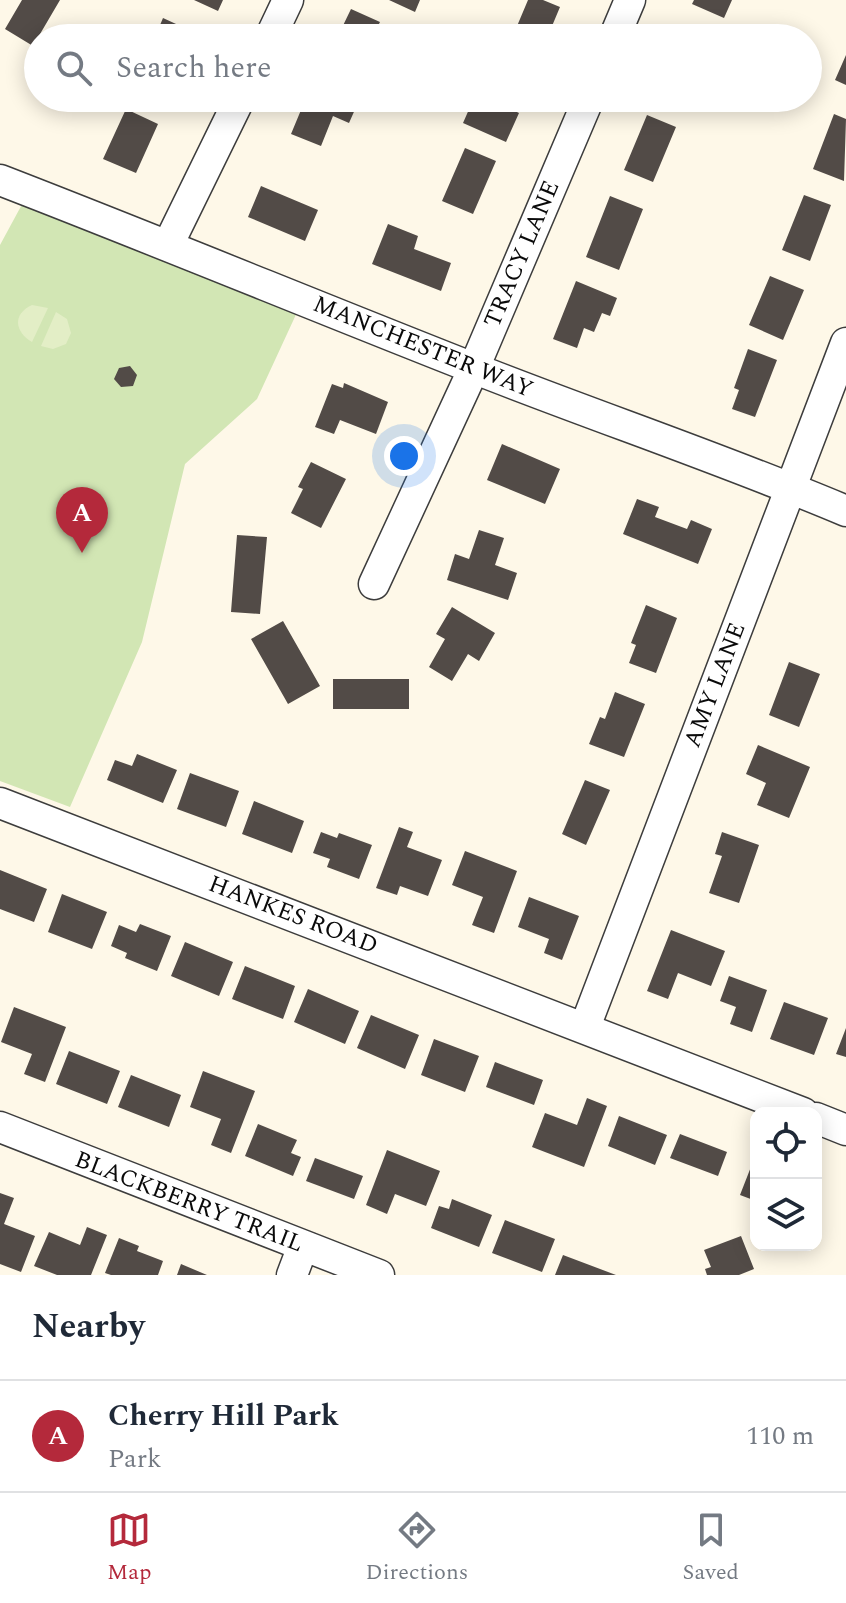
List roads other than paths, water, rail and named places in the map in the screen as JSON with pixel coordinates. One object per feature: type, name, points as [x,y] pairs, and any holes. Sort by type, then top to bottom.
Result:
[{"type":"street","points":[[277,24],[288,0]]},
{"type":"street","points":[[620,24],[630,0]]},
{"type":"street","points":[[168,245],[233,112]]},
{"type":"street","name":"TRACY LANE","points":[[374,584],[474,368],[583,112]]},
{"type":"street","name":"MANCHESTER WAY","points":[[0,180],[846,511]]},
{"type":"street","name":"AMY LANE","points":[[585,1027],[846,343]]},
{"type":"street","name":"HANKES ROAD","points":[[0,803],[585,1027]]},
{"type":"street","points":[[585,1027],[788,1107]]},
{"type":"street","points":[[822,1120],[846,1130]]},
{"type":"street","name":"BLACKBERRY TRAIL","points":[[0,1127],[379,1275]]},
{"type":"street","points":[[292,1275],[303,1246]]},
{"type":"place","name":"Cherry Hill Park","points":[[82,553]]}]
